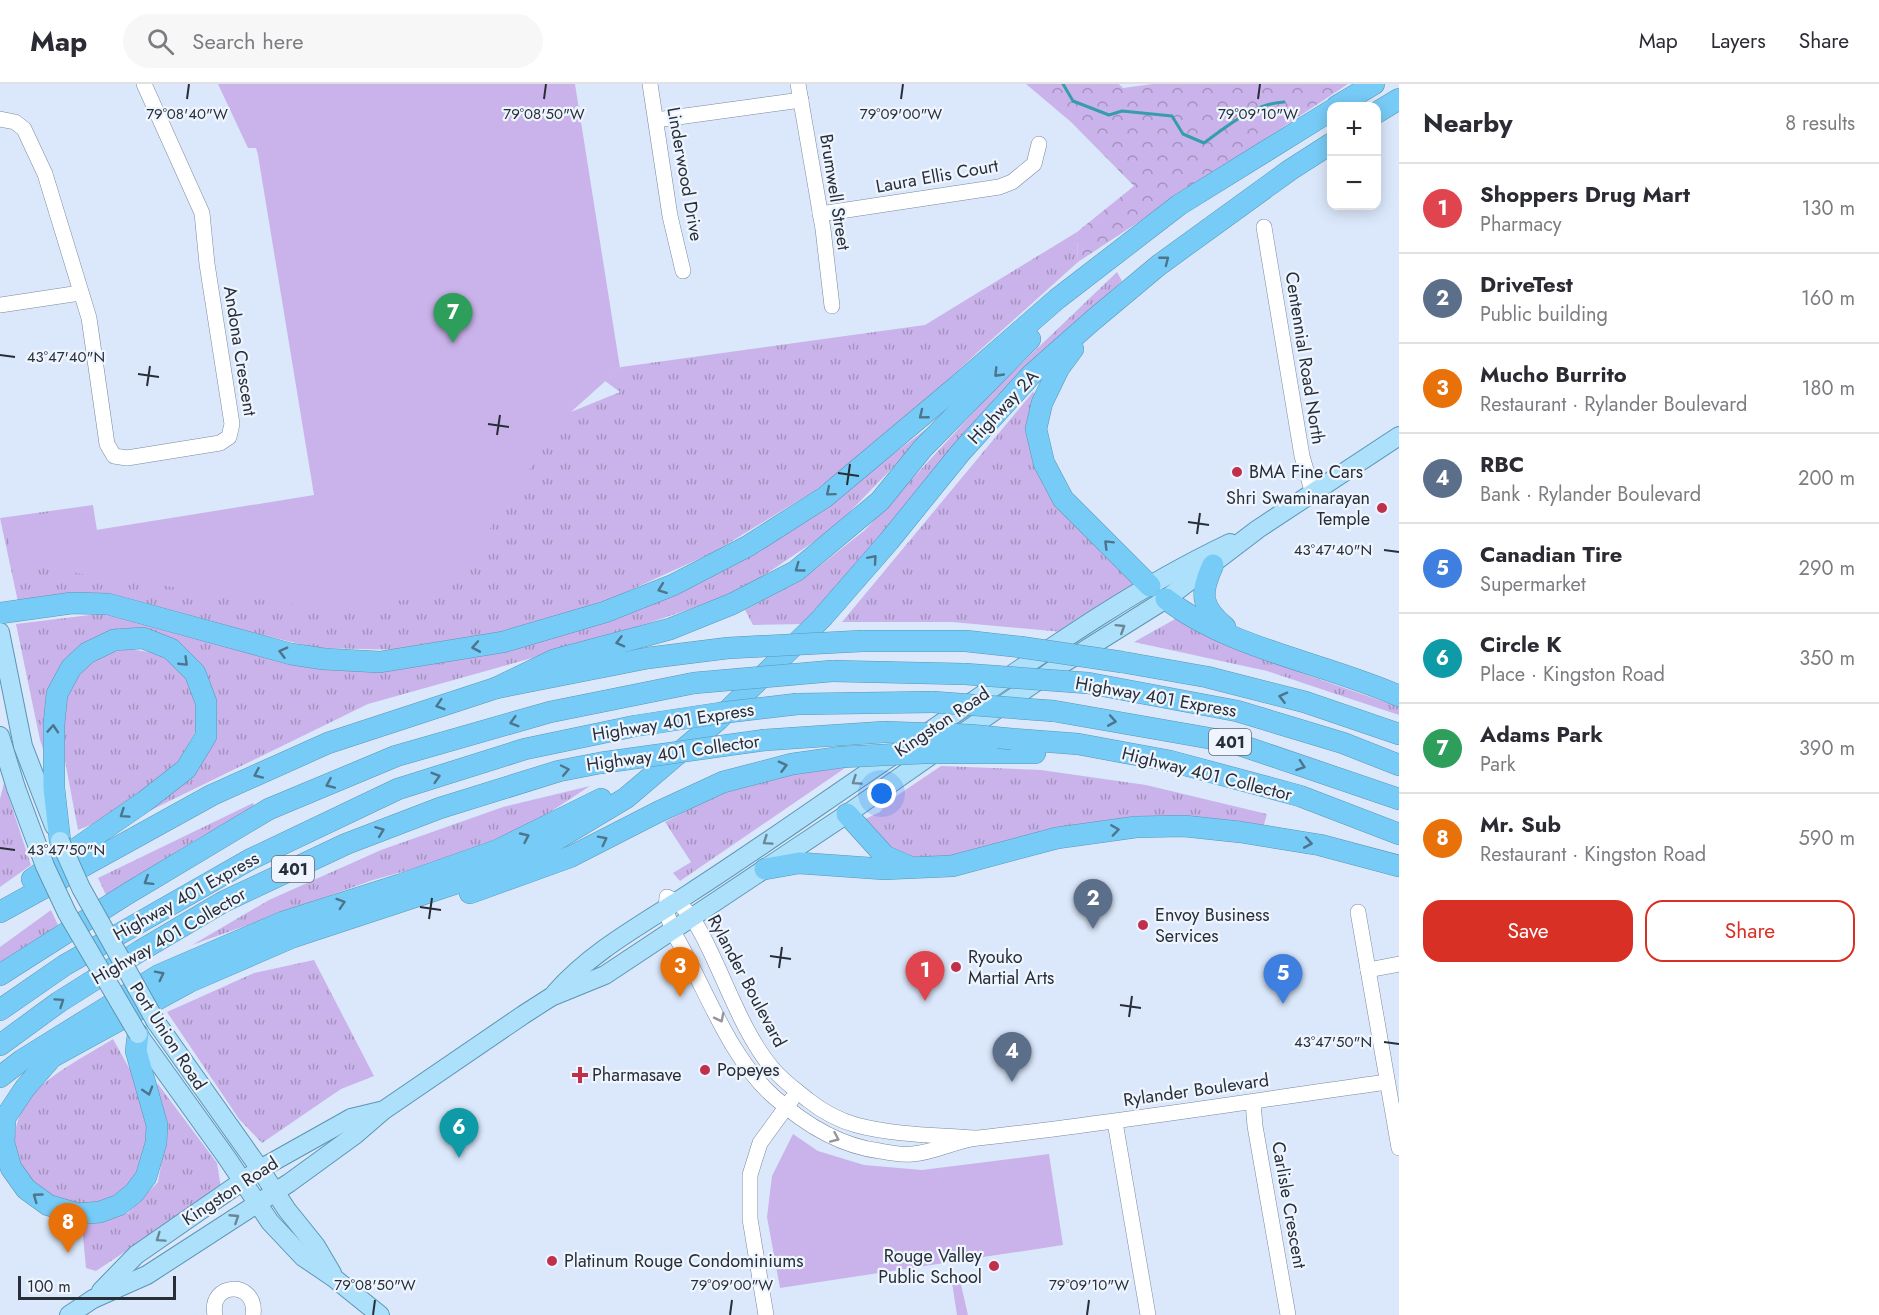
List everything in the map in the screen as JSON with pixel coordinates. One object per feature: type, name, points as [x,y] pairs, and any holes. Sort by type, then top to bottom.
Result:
[{"type":"highway","points":[[1344,102],[1374,84]]},
{"type":"highway","points":[[1381,111],[1399,99]]},
{"type":"highway","points":[[0,613],[72,603],[108,604],[291,654],[324,660],[380,662],[502,642],[605,612],[673,585],[748,546],[825,497],[1057,299],[1179,205],[1327,113]]},
{"type":"highway","name":"Highway 2A","points":[[719,719],[821,620],[961,452],[1032,374],[1120,298],[1202,232],[1327,146]]},
{"type":"highway","points":[[496,688],[554,660],[670,629],[732,604],[796,571],[880,501],[923,448],[1070,298],[1179,205]]},
{"type":"highway","points":[[1120,298],[1079,342],[1059,368],[1042,403],[1036,429],[1044,463],[1062,499],[1150,586]]},
{"type":"highway","points":[[1213,565],[1203,592],[1206,605],[1214,618],[1239,639]]},
{"type":"highway","points":[[1166,599],[1180,610],[1239,639],[1369,682],[1399,696]]},
{"type":"highway","points":[[3,910],[28,882],[145,801],[186,769],[206,736],[206,702],[195,673],[171,649],[143,638],[114,640],[87,653],[70,668],[57,694],[52,744],[60,841]]},
{"type":"highway","points":[[3,910],[212,795],[328,743],[496,688],[648,658],[728,648],[862,641],[966,641],[1020,647],[1207,678],[1294,700],[1399,734]]},
{"type":"highway","name":"Highway 401 Express","points":[[0,975],[157,875],[269,809],[396,756],[550,712],[694,683],[832,671],[965,674],[1088,683],[1237,711],[1343,743],[1399,765]]},
{"type":"highway","name":"Highway 401 Express","points":[[0,1010],[65,965],[249,860],[398,789],[525,749],[635,726],[720,713],[797,704],[933,702],[1054,711],[1231,742],[1399,799]]},
{"type":"highway","points":[[138,1034],[135,1051],[157,1125],[156,1143],[146,1178],[134,1194],[119,1204],[100,1212],[78,1214],[48,1205],[26,1189],[11,1168],[4,1143],[5,1118],[25,1088],[52,1057],[189,982],[293,937],[464,881],[539,850],[627,798],[719,719]]},
{"type":"highway","points":[[0,1077],[22,1060],[159,975],[283,922],[498,850],[597,802],[719,719]]},
{"type":"highway","name":"Highway 401 Collector","points":[[0,1045],[59,1002],[140,951],[243,892],[346,844],[440,808],[559,771],[600,763],[765,740],[884,732],[970,735],[1078,744],[1170,761],[1300,796],[1399,834]]},
{"type":"highway","points":[[189,982],[421,910],[570,857],[723,782],[792,764],[842,757],[923,753],[1067,753],[1170,761]]},
{"type":"highway","points":[[847,814],[885,856],[914,868]]},
{"type":"highway","points":[[765,869],[799,863],[884,869],[952,866],[1057,838],[1136,827],[1184,826],[1240,831],[1320,845],[1399,866]]},
{"type":"main road","name":"Kingston Road","points":[[69,1315],[93,1299],[147,1275],[257,1204],[356,1135],[384,1110],[551,997],[604,975],[692,918],[847,814],[1056,668],[1166,599],[1258,529],[1399,436]]},
{"type":"main road","name":"Kingston Road","points":[[551,997],[572,974],[603,949],[1083,628],[1194,559],[1258,529]]},
{"type":"main road","points":[[1150,586],[1166,599]]},
{"type":"main road","name":"Port Union Road","points":[[0,632],[23,746],[60,841],[86,898],[156,1022],[287,1210],[316,1246],[334,1278]]},
{"type":"main road","name":"Port Union Road","points":[[0,736],[15,788],[45,866],[67,914],[138,1034],[270,1222],[303,1257],[334,1278],[380,1315]]},
{"type":"main road","points":[[833,796],[847,814]]},
{"type":"main road","name":"Kingston Road","points":[[93,1299],[136,1255],[260,1169],[351,1118],[384,1110]]},
{"type":"street","name":"Andona Crescent","points":[[0,119],[15,122],[28,135],[45,174],[88,318],[107,444],[114,456],[127,458],[220,443],[230,437],[232,424],[207,264],[202,213],[144,84]]},
{"type":"street","name":"Linderwood Drive","points":[[650,84],[670,216],[683,271]]},
{"type":"street","name":"Brumwell Street","points":[[798,84],[820,214],[832,306]]},
{"type":"street","points":[[656,120],[801,100]]},
{"type":"street","name":"Laura Ellis Court","points":[[820,214],[999,187],[1012,182],[1034,164],[1039,144]]},
{"type":"street","name":"Centennial Road North","points":[[1264,227],[1302,456],[1313,494]]},
{"type":"street","points":[[0,305],[80,293]]},
{"type":"street","name":"Rylander Boulevard","points":[[672,905],[692,918],[702,933],[758,1047],[773,1069],[798,1092],[823,1111],[854,1125],[894,1132],[974,1138]]},
{"type":"street","name":"Rylander Boulevard","points":[[672,905],[672,930],[738,1054],[766,1089],[786,1107],[835,1139],[878,1151],[913,1154],[974,1138],[1115,1122],[1387,1082]]},
{"type":"street","points":[[1358,912],[1399,1148]]},
{"type":"street","points":[[1368,970],[1399,964]]},
{"type":"street","points":[[1383,1060],[1399,1058]]},
{"type":"street","points":[[766,1315],[750,1219],[750,1175],[760,1143],[798,1092]]},
{"type":"street","name":"Carlisle Crescent","points":[[1253,1102],[1255,1126],[1288,1315]]},
{"type":"street","points":[[1115,1122],[1148,1315]]},
{"type":"street","points":[[215,1315],[214,1306],[219,1295],[231,1289],[244,1291],[249,1296],[254,1308],[253,1315]]},
{"type":"green space","points":[[218,84],[575,84],[620,368],[562,420],[447,594],[331,610],[21,565],[9,543],[5,520],[92,506],[96,530],[314,495],[258,155],[256,148],[248,148]]},
{"type":"green space","points":[[1026,84],[1119,84],[1123,88],[1152,84],[1348,84],[1078,262],[1077,232],[1134,186],[1071,122]]},
{"type":"green space","points":[[1077,232],[1078,262],[891,433],[814,491],[714,552],[613,598],[498,636],[408,650],[317,648],[167,612],[18,602],[0,518],[93,505],[97,531],[241,546],[620,392],[605,381],[621,367],[925,325]]},
{"type":"green space","points":[[1117,272],[1122,281],[997,396],[805,624],[753,625],[745,610],[802,580],[865,530],[997,387]]},
{"type":"green space","points":[[1033,392],[1039,396],[1033,455],[1044,487],[1136,584],[1063,632],[952,622],[842,622]]},
{"type":"green space","points":[[941,418],[834,528],[760,578],[722,598],[611,636],[368,704],[141,815],[177,785],[213,709],[145,631],[79,650],[46,758],[40,740],[16,624],[98,614],[132,618],[307,664],[494,654],[824,506]]},
{"type":"green space","points":[[1177,618],[1256,657],[1399,707],[1399,715],[1267,671],[1134,642]]},
{"type":"green space","points":[[129,649],[156,653],[177,666],[190,681],[200,709],[195,732],[179,760],[167,774],[103,820],[78,830],[65,761],[61,760],[65,705],[71,685],[86,665],[103,654]]},
{"type":"green space","points":[[851,764],[680,881],[673,873],[691,862],[665,822],[735,788],[784,775]]},
{"type":"green space","points":[[941,766],[1041,770],[1146,785],[1267,814],[1263,828],[1175,821],[952,859],[900,859],[863,820],[880,812],[889,801]]},
{"type":"green space","points":[[4,783],[31,865],[0,887],[0,799]]},
{"type":"green space","points":[[590,786],[521,831],[456,857],[373,880],[192,945],[269,900],[381,850],[503,807]]},
{"type":"green space","points":[[253,803],[255,807],[197,839],[106,895],[98,878]]},
{"type":"green space","points":[[51,910],[58,925],[0,965],[0,947]]},
{"type":"green space","points":[[314,960],[374,1076],[341,1089],[262,1143],[239,1119],[167,1012],[254,973]]},
{"type":"green space","points":[[113,1039],[138,1084],[146,1107],[149,1158],[127,1187],[113,1200],[88,1206],[61,1202],[37,1191],[20,1171],[14,1144],[16,1126],[28,1101],[45,1083]]},
{"type":"green space","points":[[158,1084],[217,1163],[221,1188],[96,1271],[86,1268],[82,1226],[128,1213],[158,1182],[162,1159],[152,1087]]},
{"type":"green space","points":[[793,1134],[818,1151],[864,1165],[922,1170],[1049,1154],[1063,1245],[780,1288],[767,1217],[772,1176]]},
{"type":"green space","points":[[951,1276],[959,1276],[968,1315],[957,1315]]},
{"type":"waterway","points":[[1063,84],[1073,101],[1109,115],[1122,111],[1172,116],[1183,134],[1204,143],[1252,111],[1262,106],[1284,102]]},
{"type":"place","name":"Adams Park","points":[[453,343]]},
{"type":"place","name":"BMA Fine Cars","points":[[1237,472]]},
{"type":"place","name":"Shri Swaminarayan Temple","points":[[1382,508]]},
{"type":"place","name":"Envoy Business Services","points":[[1143,925]]},
{"type":"place","name":"DriveTest","points":[[1093,929]]},
{"type":"place","name":"Ryouko Martial Arts","points":[[956,967]]},
{"type":"place","name":"Mucho Burrito","points":[[680,997]]},
{"type":"place","name":"Shoppers Drug Mart","points":[[925,1001]]},
{"type":"place","name":"Canadian Tire","points":[[1283,1004]]},
{"type":"place","name":"Popeyes","points":[[705,1070]]},
{"type":"place","name":"Pharmasave","points":[[580,1075]]},
{"type":"place","name":"RBC","points":[[1012,1082]]},
{"type":"place","name":"Circle K","points":[[459,1158]]},
{"type":"place","name":"Mr. Sub","points":[[68,1253]]},
{"type":"place","name":"Platinum Rouge Condominiums","points":[[552,1261]]},
{"type":"place","name":"Rouge Valley Public School","points":[[994,1266]]}]
